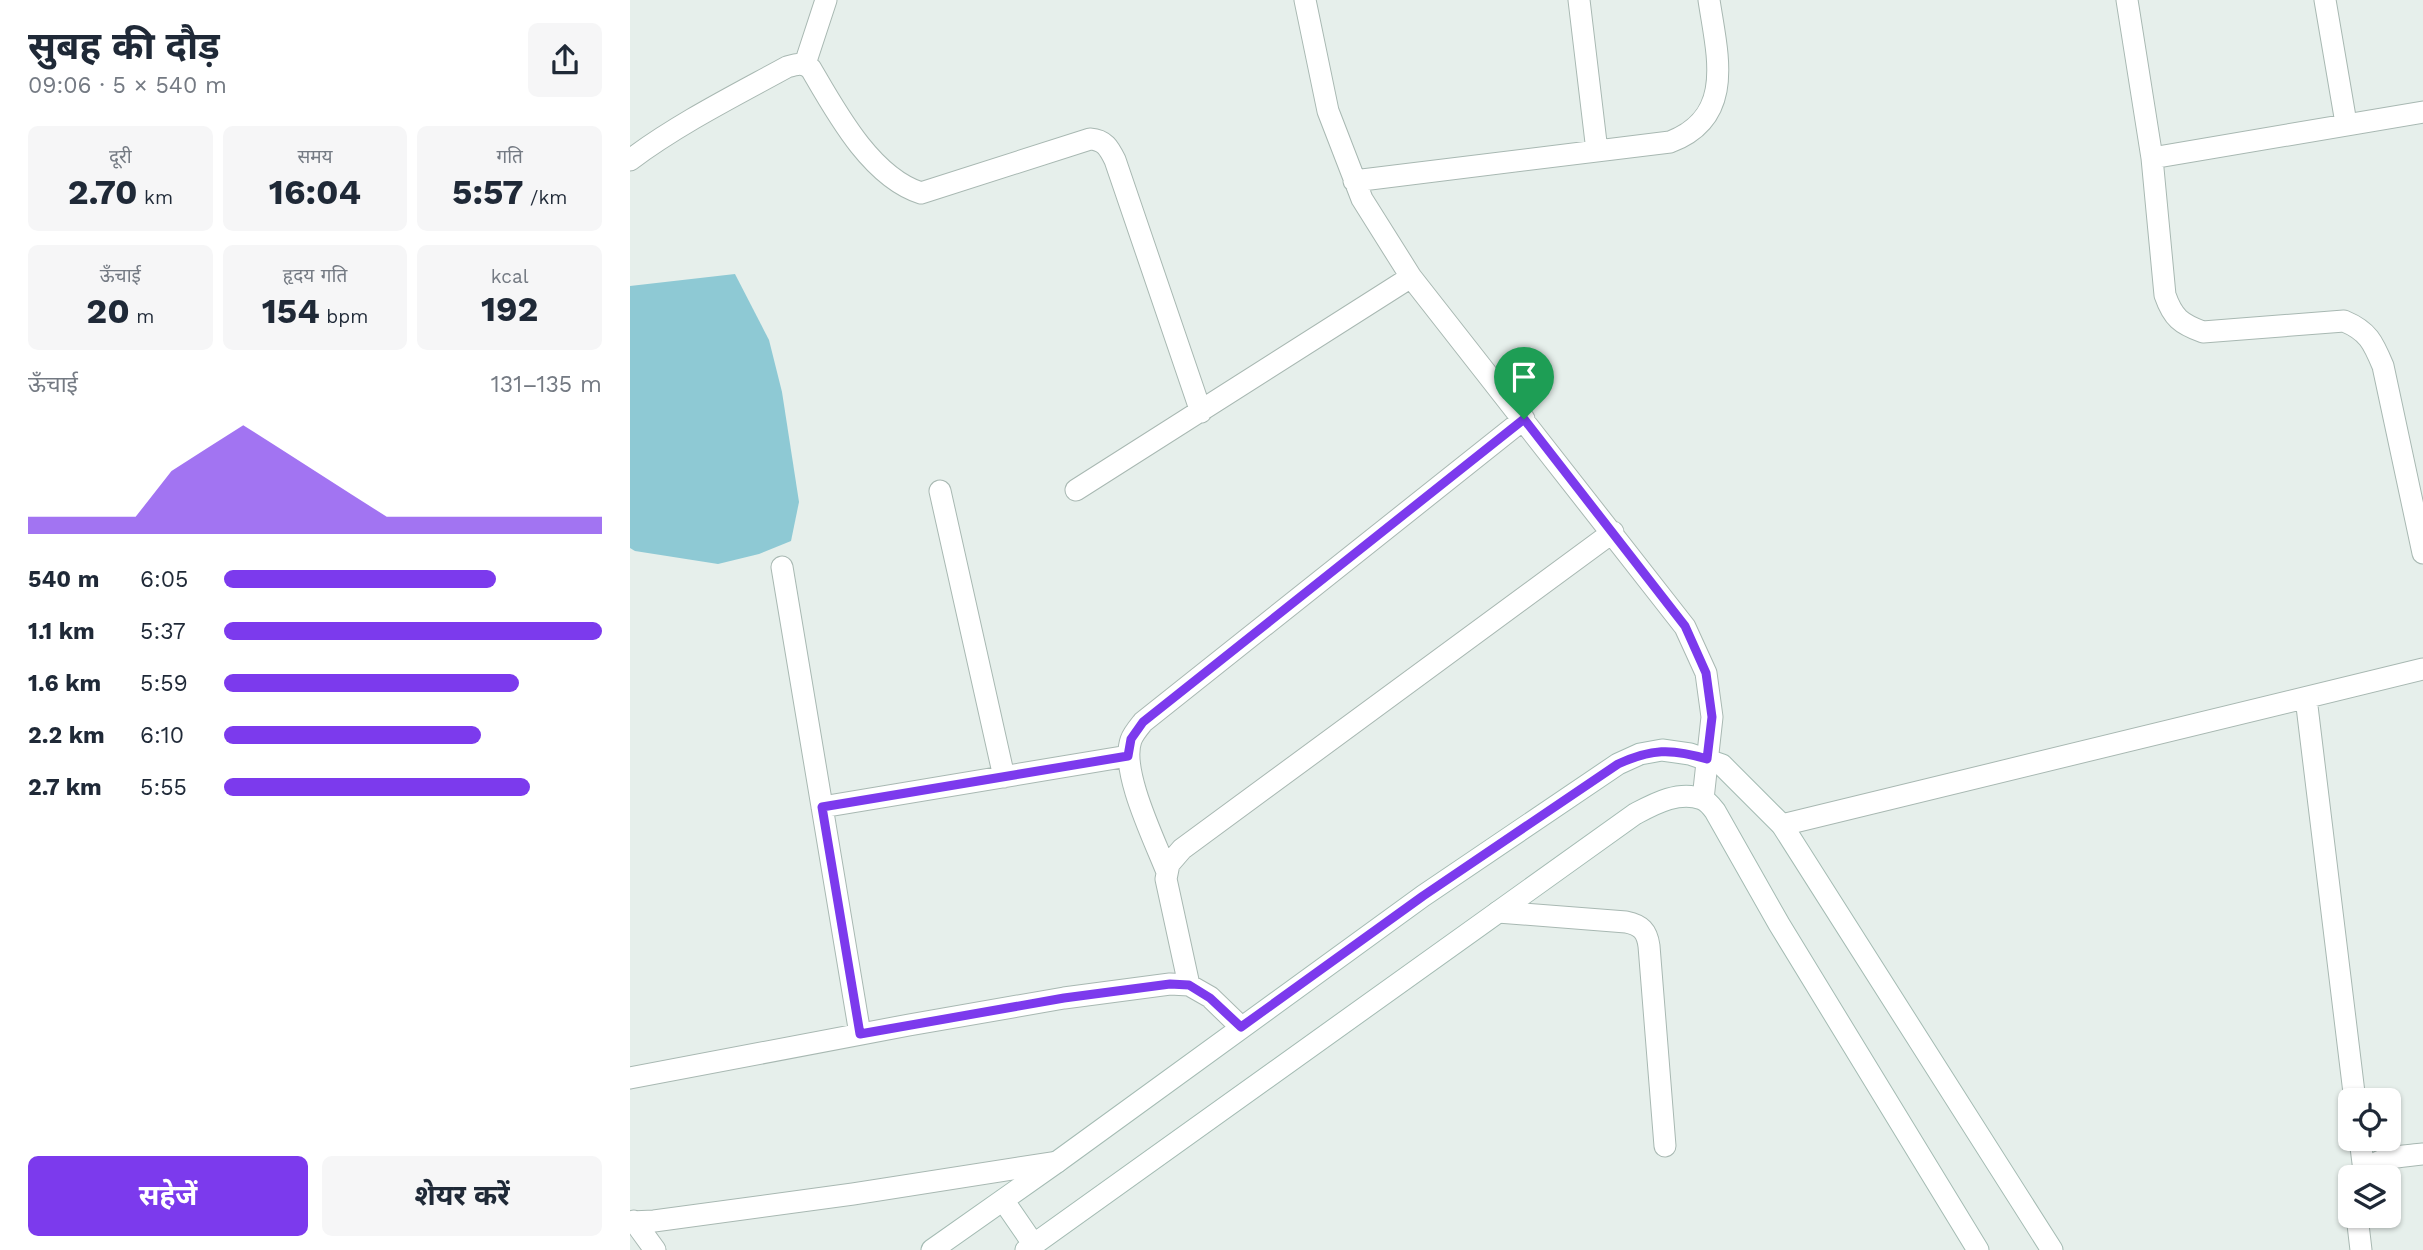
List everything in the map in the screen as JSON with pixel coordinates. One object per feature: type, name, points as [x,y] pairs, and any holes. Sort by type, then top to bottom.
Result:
[{"type":"street","points":[[805,64],[826,0]]},
{"type":"street","points":[[1305,0],[1328,111],[1362,199],[1411,277],[1685,626],[1706,673],[1712,717],[1703,799]]},
{"type":"street","points":[[1579,0],[1597,151]]},
{"type":"street","points":[[1354,181],[1670,142],[1686,136],[1714,104],[1719,83],[1709,0]]},
{"type":"street","points":[[2127,0],[2152,159],[2165,295],[2171,311],[2185,326],[2203,332],[2344,321],[2360,328],[2373,343],[2383,366],[2423,553]]},
{"type":"street","points":[[2325,0],[2346,123]]},
{"type":"street","points":[[630,160],[646,148],[787,67],[805,64],[811,69],[844,125],[881,167],[894,181],[921,193],[1090,139],[1099,140],[1108,147],[1201,412]]},
{"type":"street","points":[[2152,159],[2346,123],[2423,112]]},
{"type":"street","points":[[1076,490],[1411,277]]},
{"type":"street","points":[[1167,872],[1133,783],[1128,756],[1131,739],[1143,722],[1524,419]]},
{"type":"street","points":[[940,491],[1004,777]]},
{"type":"street","points":[[1189,985],[1166,879],[1169,864],[1182,849],[1613,532]]},
{"type":"street","points":[[782,567],[860,1034]]},
{"type":"street","points":[[1782,825],[2423,669]]},
{"type":"street","points":[[2306,698],[2353,1088]]},
{"type":"street","points":[[932,1250],[1058,1162],[1423,896],[1618,764],[1640,754],[1662,750],[1690,754],[1723,765],[1782,825],[2053,1250]]},
{"type":"street","points":[[822,807],[1128,756]]},
{"type":"street","points":[[1003,1200],[1030,1247],[1634,814],[1668,798],[1703,799],[1715,811],[1779,924],[1978,1250]]},
{"type":"street","points":[[1497,912],[1626,922],[1644,929],[1649,946],[1665,1146]]},
{"type":"street","points":[[630,1078],[1064,998],[1170,984],[1189,985],[1210,998],[1241,1027]]},
{"type":"street","points":[[2372,1165],[2378,1160],[2423,1154]]},
{"type":"street","points":[[632,1222],[853,1194],[1058,1162]]},
{"type":"street","points":[[632,1222],[655,1250]]},
{"type":"street","points":[[2358,1228],[2361,1250]]},
{"type":"water","points":[[735,274],[769,340],[782,392],[799,502],[791,541],[759,554],[718,564],[635,551],[630,548],[630,286]]},
{"type":"route","points":[[1524,419],[1685,626],[1706,673],[1712,717],[1707,759],[1662,750],[1640,754],[1618,764],[1423,896],[1241,1027],[1210,998],[1189,985],[1170,984],[1064,998],[860,1034],[822,807],[1128,756],[1131,739],[1143,722],[1524,419]]}]
